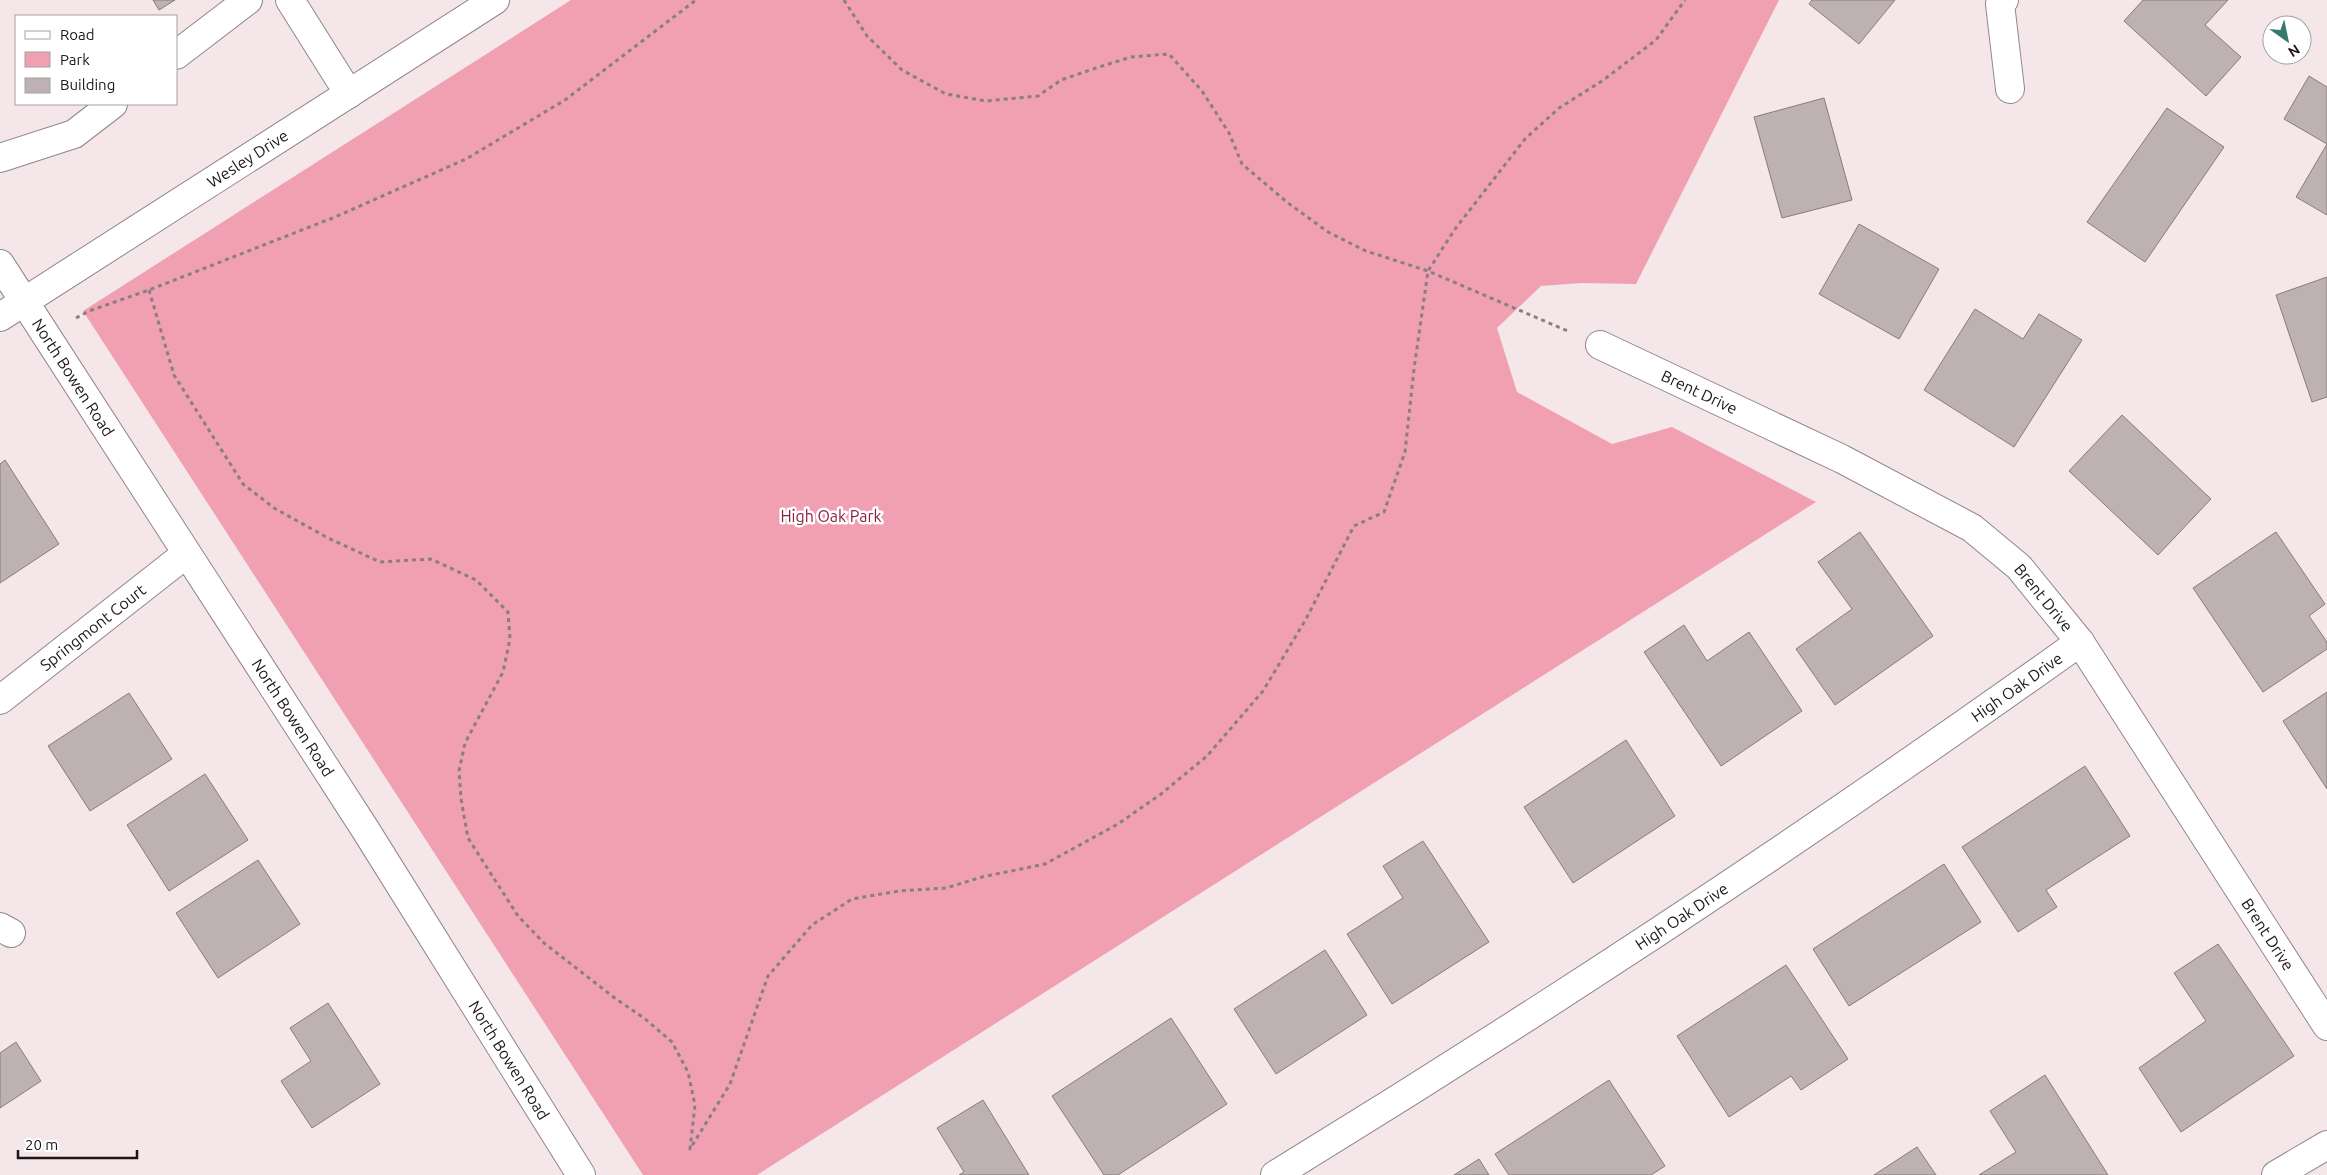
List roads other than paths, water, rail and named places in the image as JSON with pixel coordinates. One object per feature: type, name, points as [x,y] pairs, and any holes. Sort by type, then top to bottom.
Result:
[{"type":"street","points":[[178,53],[248,0]]},
{"type":"street","points":[[290,0],[349,94]]},
{"type":"street","name":"Wesley Drive","points":[[0,317],[495,0]]},
{"type":"street","points":[[2004,0],[2000,4],[2010,90]]},
{"type":"street","points":[[0,158],[74,134],[112,105]]},
{"type":"street","name":"North Bowen Road","points":[[0,264],[365,829],[581,1175]]},
{"type":"street","name":"Brent Drive","points":[[1600,345],[1842,459],[1972,528],[2019,566],[2080,642],[2327,1026]]},
{"type":"street","name":"Springmont Court","points":[[0,700],[186,554]]},
{"type":"street","name":"High Oak Drive","points":[[1275,1175],[1444,1071],[1875,786],[2080,642]]},
{"type":"street","points":[[2276,1175],[2327,1145]]},
{"type":"park label","name":"High Oak Park","points":[[831,516]]}]
